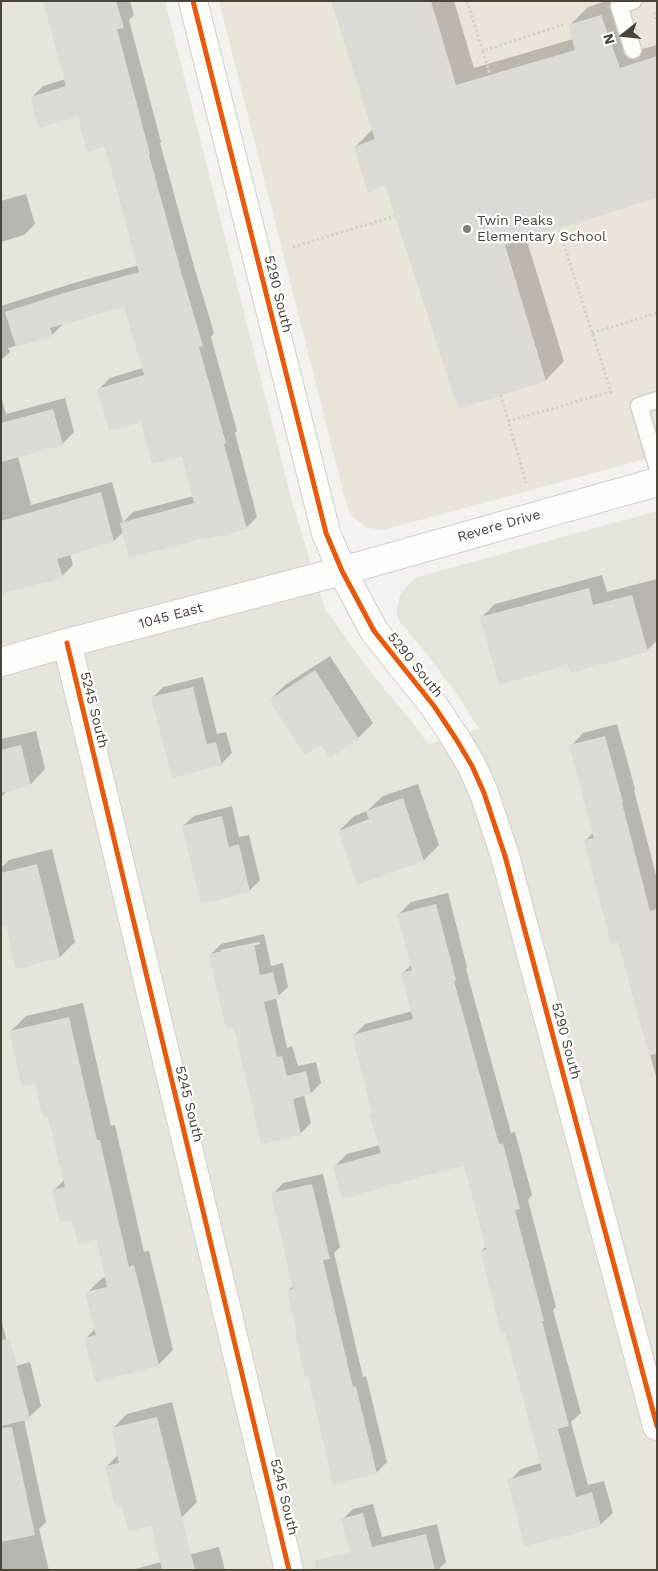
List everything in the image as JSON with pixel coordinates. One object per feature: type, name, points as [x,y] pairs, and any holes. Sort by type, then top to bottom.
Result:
[{"type":"street","name":"5290 South","points":[[193,1],[326,533],[342,571],[374,631],[428,699],[472,766],[495,824],[508,866],[657,1426]]},
{"type":"street","name":"Revere Drive","points":[[342,571],[657,482]]},
{"type":"street","name":"1045 East","points":[[1,662],[342,571]]},
{"type":"street","name":"5245 South","points":[[67,643],[290,1570]]},
{"type":"lane","points":[[633,1],[618,6],[633,50]]},
{"type":"lane","points":[[657,400],[639,406],[657,466]]},
{"type":"path","points":[[467,1],[490,75]]},
{"type":"path","points":[[653,11],[657,24]]},
{"type":"path","points":[[482,51],[563,25]]},
{"type":"path","points":[[293,247],[395,216]]},
{"type":"path","points":[[508,421],[611,392],[559,229]]},
{"type":"path","points":[[592,333],[657,313]]},
{"type":"path","points":[[501,395],[526,484]]},
{"type":"shaded area","points":[[1,1],[165,1],[292,502],[325,609],[366,666],[428,744],[479,729],[430,658],[399,621],[397,607],[400,596],[406,586],[417,577],[657,511],[657,1570],[1,1570]]},
{"type":"shaded area","name":"Twin Peaks Elementary School","points":[[219,1],[657,1],[657,456],[383,530],[368,528],[353,517],[348,509],[344,495]]},
{"type":"building","points":[[43,1],[116,1],[124,28],[117,29],[149,155],[203,346],[199,347],[226,443],[224,444],[247,529],[204,540],[204,538],[129,558],[120,523],[194,503],[182,456],[152,464],[141,422],[109,431],[97,389],[144,375],[124,307],[50,328],[53,336],[16,347],[5,312],[139,272],[105,147],[87,152],[78,117],[39,128],[30,97],[66,86]]},
{"type":"building","points":[[331,1],[431,1],[456,85],[575,50],[568,25],[601,15],[620,68],[657,56],[657,198],[505,245],[546,381],[458,409],[385,185],[368,193],[354,147],[375,139]]},
{"type":"building","points":[[53,409],[63,445],[1,462],[1,423]]},
{"type":"building","points":[[101,492],[114,542],[57,559],[63,578],[1,594],[1,521]]},
{"type":"building","points":[[589,588],[593,605],[632,595],[648,652],[570,673],[568,665],[499,685],[480,617]]},
{"type":"building","points":[[315,670],[359,739],[330,758],[321,745],[305,755],[269,700]]},
{"type":"building","points":[[193,687],[207,744],[216,742],[222,765],[172,778],[151,697]]},
{"type":"building","points":[[605,736],[650,911],[657,909],[657,1054],[649,1055],[618,942],[611,944],[584,840],[594,838],[569,745]]},
{"type":"building","points":[[21,745],[31,786],[1,793],[1,750]]},
{"type":"building","points":[[403,798],[424,861],[357,885],[338,831],[369,819],[366,811]]},
{"type":"building","points":[[222,816],[229,847],[239,844],[250,892],[201,904],[182,826]]},
{"type":"building","points":[[37,864],[60,958],[16,969],[6,925],[1,926],[1,873]]},
{"type":"building","points":[[436,904],[456,980],[454,981],[499,1144],[503,1143],[520,1209],[515,1210],[569,1426],[558,1429],[576,1497],[592,1492],[601,1526],[525,1547],[507,1480],[542,1470],[505,1331],[501,1332],[480,1251],[486,1249],[464,1165],[342,1199],[333,1166],[381,1153],[369,1114],[372,1113],[352,1035],[413,1019],[401,973],[412,970],[397,914]]},
{"type":"building","points":[[254,944],[260,975],[273,972],[279,998],[264,1002],[277,1057],[282,1056],[287,1076],[306,1071],[311,1094],[293,1099],[301,1135],[261,1144],[234,1028],[226,1029],[209,954]]},
{"type":"building","points":[[69,1017],[129,1267],[134,1265],[159,1366],[95,1382],[84,1338],[96,1335],[85,1292],[107,1287],[97,1240],[78,1244],[72,1220],[60,1223],[52,1190],[65,1187],[48,1117],[43,1118],[35,1084],[22,1087],[9,1031]]},
{"type":"building","points":[[312,1184],[330,1259],[323,1260],[353,1387],[356,1386],[377,1474],[333,1484],[308,1376],[305,1377],[295,1334],[297,1334],[287,1290],[293,1289],[271,1193]]},
{"type":"building","points":[[10,1339],[30,1419],[1,1426],[1,1340]]},
{"type":"building","points":[[157,1417],[195,1570],[162,1570],[152,1526],[129,1532],[121,1505],[115,1506],[105,1466],[119,1463],[111,1428]]},
{"type":"building","points":[[12,1427],[35,1535],[1,1542],[1,1428]]},
{"type":"building","points":[[363,1513],[372,1547],[426,1534],[435,1570],[316,1570],[315,1561],[350,1552],[341,1519]]},
{"type":"cycle path","points":[[193,1],[326,533],[342,571],[374,631],[434,706],[472,766],[484,793],[505,856],[657,1426]]},
{"type":"cycle path","points":[[67,643],[289,1570]]},
{"type":"place","name":"Twin Peaks Elementary School","points":[[467,229]]}]
